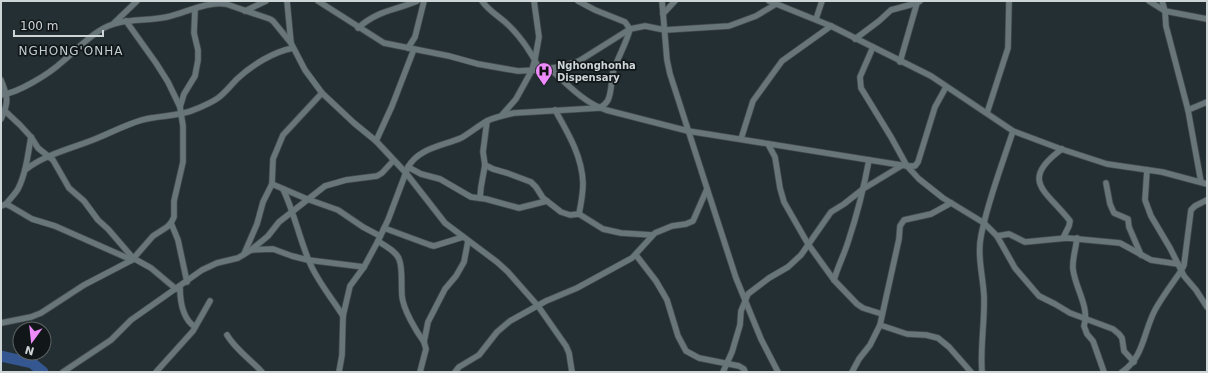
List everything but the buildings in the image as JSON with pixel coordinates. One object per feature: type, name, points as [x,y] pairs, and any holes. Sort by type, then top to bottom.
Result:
[{"type":"street","points":[[4,95],[17,91],[55,68],[93,35],[113,24],[137,1]]},
{"type":"street","points":[[245,11],[266,1]]},
{"type":"street","points":[[287,1],[292,46]]},
{"type":"street","points":[[318,1],[358,28],[384,43],[449,56],[493,67],[518,70],[540,70],[565,66],[579,61],[630,29],[645,26],[665,30],[733,26],[756,16],[776,4]]},
{"type":"street","points":[[358,28],[370,18],[416,1]]},
{"type":"street","points":[[376,141],[392,106],[415,37],[424,1]]},
{"type":"street","points":[[482,1],[515,32],[535,59],[540,70]]},
{"type":"street","points":[[501,116],[516,99],[532,70],[539,37],[534,1]]},
{"type":"street","points":[[578,1],[595,10],[626,22],[630,29]]},
{"type":"street","points":[[662,1],[668,67],[688,131],[745,302],[760,339],[778,372]]},
{"type":"street","points":[[663,14],[676,1]]},
{"type":"street","points":[[769,1],[816,19],[930,76],[1013,131],[1062,150],[1107,164],[1147,170],[1204,183],[1188,110],[1166,26],[1165,11],[1162,1]]},
{"type":"street","points":[[816,19],[822,1]]},
{"type":"street","points":[[987,113],[1008,48],[1009,1]]},
{"type":"street","points":[[1149,1],[1165,11],[1207,19]]},
{"type":"street","points":[[113,24],[126,21],[162,18],[195,10],[216,2],[273,22],[292,46],[305,70],[322,93],[376,141],[393,161],[407,170],[440,179],[465,195],[519,208],[546,201]]},
{"type":"street","points":[[855,39],[891,10],[918,2]]},
{"type":"street","points":[[900,62],[918,2]]},
{"type":"street","points":[[180,107],[184,94],[194,79],[196,73],[198,54],[194,33],[195,10]]},
{"type":"street","points":[[1,322],[31,318],[42,314],[84,285],[132,259],[153,236],[171,223],[174,217],[174,200],[183,162],[183,126],[180,107],[162,72],[126,21]]},
{"type":"street","points":[[741,139],[752,101],[782,61],[831,26]]},
{"type":"street","points":[[599,108],[603,106],[608,99],[619,54],[630,29]]},
{"type":"street","points":[[25,170],[36,161],[49,155],[142,120],[191,112],[213,102],[221,96],[238,78],[253,67],[292,46]]},
{"type":"street","points":[[873,47],[859,82],[861,88],[891,137],[904,166],[951,203],[984,224],[997,236],[1015,268],[1039,296],[1070,313],[1113,329],[1119,334],[1122,338],[1124,351],[1134,362]]},
{"type":"street","points":[[549,68],[577,93],[599,108]]},
{"type":"street","points":[[1,80],[7,103],[1,119]]},
{"type":"street","points":[[340,372],[343,316],[350,286],[364,267],[379,239],[407,170],[413,161],[426,150],[459,138],[487,121],[514,113],[599,108],[688,131],[904,166],[915,166],[918,162],[935,107],[946,87]]},
{"type":"street","points":[[244,254],[257,224],[263,202],[272,184],[273,159],[283,135],[322,93]]},
{"type":"street","points":[[1188,110],[1207,102]]},
{"type":"street","points":[[555,110],[576,149],[579,160],[583,184],[579,214]]},
{"type":"street","points":[[5,111],[31,137],[38,148],[49,155],[69,188],[84,201],[98,220],[108,229],[132,259]]},
{"type":"street","points":[[480,198],[485,166],[483,152],[487,121]]},
{"type":"street","points":[[982,372],[981,358],[984,296],[980,269],[980,246],[984,224],[1013,131]]},
{"type":"street","points":[[31,137],[25,170],[17,191],[4,205],[32,219],[55,226],[151,268],[178,288],[185,316],[195,327]]},
{"type":"street","points":[[768,144],[775,157],[784,202],[808,244],[834,280],[860,306],[882,314]]},
{"type":"street","points":[[1062,150],[1048,161],[1039,179],[1042,189],[1070,222],[1064,238]]},
{"type":"street","points":[[834,280],[849,240],[863,189],[869,160]]},
{"type":"street","points":[[63,372],[111,340],[131,320],[202,270],[217,263],[238,258],[251,250],[268,236],[276,226],[293,211],[325,186],[334,182],[377,176],[382,173],[393,161]]},
{"type":"street","points":[[485,166],[493,170],[507,172],[531,182],[546,201],[564,213],[570,215],[579,214],[608,231],[652,234],[693,222],[707,188]]},
{"type":"street","points":[[723,372],[738,330],[740,315],[748,294],[769,278],[792,264],[801,255],[831,212],[863,189],[904,166]]},
{"type":"street","points":[[407,170],[445,223],[503,266],[538,306],[568,350],[572,372]]},
{"type":"street","points":[[1147,170],[1145,196],[1151,216],[1181,271],[1196,290],[1207,308]]},
{"type":"street","points":[[1106,182],[1110,204],[1114,213],[1128,219],[1129,227],[1141,255]]},
{"type":"street","points":[[272,184],[338,210],[379,239],[395,253],[399,259],[402,300],[406,311],[424,342],[426,349],[420,372]]},
{"type":"street","points":[[283,189],[293,211],[308,260],[343,316]]},
{"type":"street","points":[[1122,372],[1134,362],[1141,349],[1147,328],[1156,309],[1184,265],[1191,210],[1195,206],[1207,200]]},
{"type":"street","points":[[852,372],[859,359],[870,345],[880,325],[900,239],[900,229],[902,223],[907,219],[936,212],[951,203]]},
{"type":"street","points":[[171,223],[178,240],[186,282]]},
{"type":"street","points":[[384,228],[434,246],[466,239]]},
{"type":"street","points":[[455,372],[459,367],[479,355],[503,326],[546,301],[577,288],[636,255],[652,234]]},
{"type":"street","points":[[997,236],[1009,234],[1022,241],[1028,242],[1077,238],[1120,243],[1151,260],[1178,264]]},
{"type":"street","points":[[1077,238],[1073,269],[1087,319],[1085,328],[1087,334],[1093,341],[1104,372]]},
{"type":"street","points":[[424,342],[428,322],[445,289],[456,276],[464,262],[466,239]]},
{"type":"street","points":[[251,250],[273,249],[308,260],[364,267]]},
{"type":"street","points":[[636,255],[656,280],[663,293],[678,336],[686,351],[699,358],[742,367],[745,372]]},
{"type":"street","points":[[156,372],[188,338],[210,301]]},
{"type":"street","points":[[880,325],[907,334],[926,335],[938,338],[949,347],[972,372]]},
{"type":"street","points":[[227,335],[237,350],[262,372]]},
{"type":"waterway","points":[[1,356],[32,363],[43,372]]},
{"type":"place","name":"Nghonghonha Dispensary","points":[[544,86]]},
{"type":"district","name":"NGHONG'ONHA","points":[[71,51]]}]
